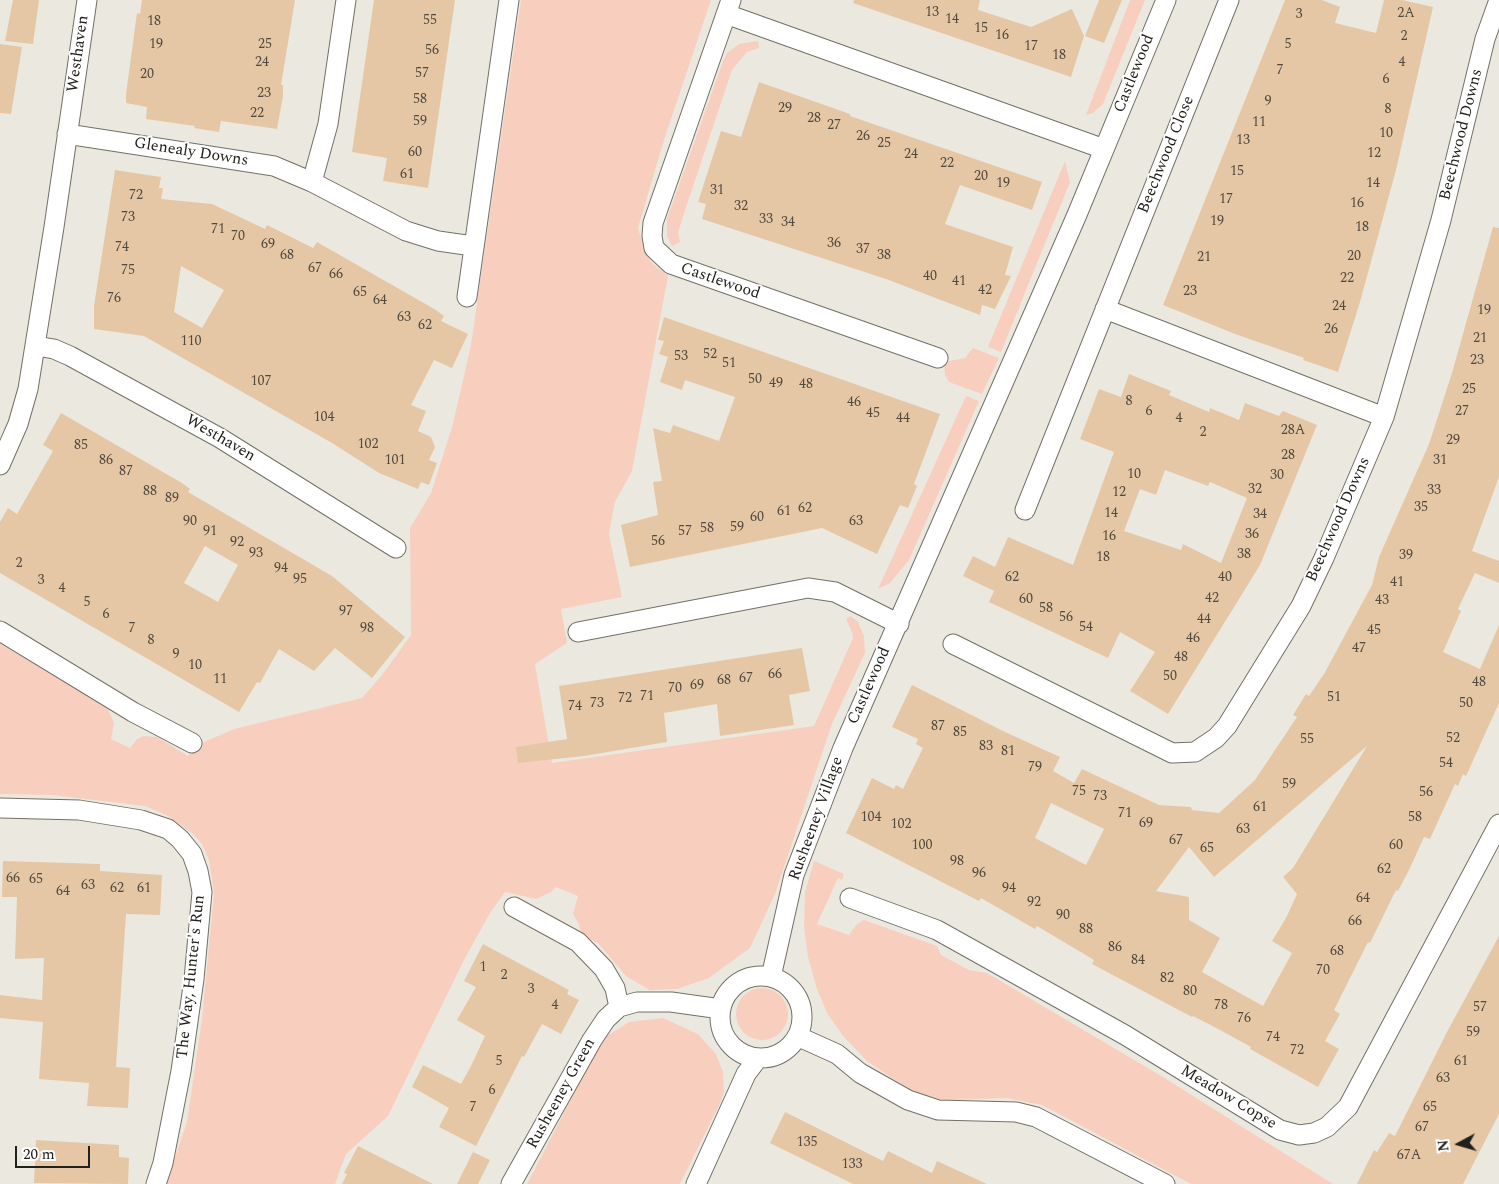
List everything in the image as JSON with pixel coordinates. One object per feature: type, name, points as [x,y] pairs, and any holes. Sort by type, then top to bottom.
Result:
[{"type":"street","name":"Westhaven","points":[[0,465],[18,424],[36,346],[87,0]]},
{"type":"street","points":[[312,182],[328,124],[346,0]]},
{"type":"street","points":[[468,297],[473,246],[509,0]]},
{"type":"street","name":"Castlewood","points":[[843,748],[1104,149],[1166,0]]},
{"type":"street","name":"Beechwood Close","points":[[1025,510],[1229,0]]},
{"type":"street","name":"Beechwood Downs","points":[[953,644],[1172,753],[1184,754],[1199,750],[1216,738],[1227,726],[1301,606],[1324,558],[1384,418],[1431,258],[1485,39],[1499,0]]},
{"type":"street","name":"Castlewood","points":[[938,358],[671,264],[654,248],[652,236],[654,223],[728,7],[1104,149]]},
{"type":"street","name":"Glenealy Downs","points":[[68,134],[274,166],[312,182],[406,231],[438,241],[473,246]]},
{"type":"street","points":[[1105,309],[1384,418]]},
{"type":"street","name":"Westhaven","points":[[36,346],[54,349],[70,356],[220,438],[396,548]]},
{"type":"street","points":[[578,632],[808,588],[834,592],[898,624]]},
{"type":"street","points":[[0,631],[133,712],[192,743]]},
{"type":"street","name":"Rusheeney Village","points":[[771,977],[794,875],[843,748]]},
{"type":"street","name":"The Way, Hunter's Run","points":[[0,808],[79,810],[141,820],[168,829],[180,839],[192,854],[202,892],[194,979],[181,1071],[163,1163],[156,1184]]},
{"type":"street","name":"Meadow Copse","points":[[850,898],[937,930],[1119,1031],[1280,1130],[1299,1135],[1314,1133],[1327,1127],[1348,1107],[1499,824]]},
{"type":"street","points":[[514,907],[578,942],[604,969],[615,988],[619,1007],[637,1002],[671,1002],[721,1009]]},
{"type":"street","points":[[758,976],[771,977],[782,982],[792,990],[798,1000],[802,1018],[797,1036],[790,1046],[770,1058],[758,1058],[744,1055],[733,1047],[725,1036],[720,1023],[721,1009],[725,997],[739,983],[758,976]]},
{"type":"street","name":"Rusheeney Green","points":[[511,1184],[592,1040],[606,1019],[619,1007]]},
{"type":"street","points":[[797,1036],[820,1044],[837,1054],[860,1073],[908,1100],[938,1110],[1016,1112],[1036,1117],[1165,1184]]},
{"type":"street","points":[[696,1184],[746,1074],[758,1058]]},
{"type":"shaded area","points":[[521,0],[711,0],[664,140],[638,228],[645,252],[653,264],[668,276],[632,471],[615,502],[609,534],[622,597],[561,609],[567,643],[535,664],[552,763],[814,726],[853,638],[846,619],[851,616],[858,622],[864,636],[865,653],[832,724],[775,894],[750,948],[709,978],[677,989],[650,990],[627,977],[598,943],[581,935],[579,924],[573,914],[578,896],[556,887],[551,892],[536,899],[505,892],[490,913],[464,960],[388,1116],[346,1154],[335,1184],[166,1184],[187,1122],[202,1019],[214,893],[209,860],[202,844],[192,833],[166,815],[145,806],[52,795],[0,794],[0,644],[107,707],[114,723],[111,739],[130,748],[137,739],[143,736],[157,737],[188,756],[195,746],[234,729],[362,698],[382,675],[411,635],[410,528],[431,493],[453,424],[471,345]]},
{"type":"shaded area","points":[[1130,0],[1145,0],[1103,104],[1093,113],[1086,115]]},
{"type":"shaded area","points":[[758,41],[759,48],[747,52],[732,70],[678,233],[680,242],[672,246],[667,236],[667,219],[723,61],[727,53],[739,44]]},
{"type":"shaded area","points":[[1065,161],[1070,182],[1001,352],[988,347]]},
{"type":"shaded area","points":[[973,348],[999,358],[982,394],[949,382],[945,375],[944,362],[965,358]]},
{"type":"shaded area","points":[[966,396],[979,401],[909,560],[890,583],[878,589]]},
{"type":"shaded area","points":[[814,861],[844,874],[842,880],[838,878],[817,924],[849,935],[857,924],[864,920],[937,946],[941,955],[969,970],[987,973],[1163,1077],[1333,1184],[1191,1184],[1042,1105],[1006,1098],[947,1100],[931,1098],[912,1090],[892,1078],[867,1061],[843,1036],[827,1013],[817,989],[808,957],[804,927],[805,892]]},
{"type":"shaded area","points":[[762,988],[772,990],[780,996],[786,1004],[788,1014],[786,1024],[780,1032],[772,1038],[762,1040],[752,1038],[744,1032],[738,1024],[736,1014],[738,1004],[744,996],[752,990]]},
{"type":"shaded area","points":[[663,1018],[698,1034],[716,1054],[723,1072],[724,1091],[721,1101],[680,1184],[527,1184],[594,1055],[607,1036],[629,1022]]},
{"type":"building","points":[[13,0],[39,0],[33,44],[5,41]]},
{"type":"building","points":[[142,0],[295,0],[281,85],[283,85],[283,96],[277,129],[221,121],[219,132],[194,128],[195,126],[146,119],[147,107],[126,103],[137,13],[140,14]]},
{"type":"building","points":[[374,0],[455,0],[428,188],[383,181],[387,158],[352,152]]},
{"type":"building","points":[[854,0],[980,0],[978,10],[1031,27],[1072,9],[1084,36],[1071,77],[853,3]]},
{"type":"building","points":[[1099,0],[1122,0],[1104,43],[1085,36]]},
{"type":"building","points":[[1285,0],[1322,0],[1340,7],[1335,23],[1376,33],[1384,0],[1402,0],[1433,7],[1396,170],[1360,302],[1338,372],[1163,305]]},
{"type":"building","points":[[0,44],[22,47],[11,114],[0,113]]},
{"type":"building","points":[[759,82],[850,114],[850,116],[1042,182],[1032,210],[960,185],[945,224],[1013,247],[1005,275],[1011,276],[995,309],[982,305],[980,315],[886,279],[702,219],[706,204],[698,202],[721,131],[741,137]]},
{"type":"building","points":[[115,170],[161,177],[159,188],[163,188],[161,199],[212,204],[265,229],[267,225],[313,248],[317,242],[436,310],[444,316],[441,321],[468,334],[452,368],[434,360],[411,405],[426,411],[418,431],[431,437],[435,447],[429,460],[437,463],[429,485],[421,482],[418,489],[379,473],[332,443],[144,336],[94,329],[94,306]],"holes":[[[181,266],[224,290],[202,328],[174,312]]]},
{"type":"building","points":[[1493,227],[1499,228],[1499,477],[1472,551],[1499,561],[1499,583],[1475,573],[1458,609],[1461,611],[1443,652],[1480,669],[1499,625],[1499,703],[1466,776],[1463,774],[1458,786],[1455,784],[1430,839],[1424,837],[1410,868],[1398,891],[1396,890],[1370,943],[1368,942],[1334,1010],[1340,1014],[1325,1041],[1339,1049],[1318,1087],[1222,1031],[1092,964],[1094,960],[1037,926],[1035,929],[981,898],[979,901],[846,833],[872,778],[894,789],[896,785],[903,789],[923,748],[916,744],[918,739],[892,727],[912,685],[1005,732],[1060,757],[1053,771],[1074,783],[1082,769],[1159,805],[1191,807],[1192,810],[1219,813],[1255,780],[1297,717],[1293,715],[1306,694],[1309,696],[1324,674],[1372,585],[1379,557],[1429,444],[1452,373]],"holes":[[[1367,746],[1293,868],[1283,877],[1297,894],[1286,918],[1272,941],[1292,953],[1263,1006],[1202,972],[1220,938],[1189,920],[1189,897],[1156,891],[1189,847],[1214,877]],[[1051,803],[1104,829],[1086,865],[1035,838]]]},
{"type":"building","points":[[664,317],[940,414],[914,484],[917,486],[908,508],[900,505],[877,554],[822,528],[630,567],[621,525],[658,515],[653,482],[662,481],[653,428],[670,433],[673,425],[719,441],[735,397],[685,380],[682,390],[660,382],[668,357],[659,354],[664,341],[658,340]]},
{"type":"building","points":[[1129,374],[1171,391],[1169,395],[1209,412],[1210,408],[1239,420],[1245,403],[1279,416],[1283,411],[1317,425],[1260,565],[1168,714],[1130,691],[1155,652],[1120,632],[1108,658],[989,602],[994,591],[963,576],[973,556],[995,567],[1008,537],[1073,565],[1114,452],[1080,439],[1099,389],[1121,397]],"holes":[[[1165,470],[1208,486],[1210,482],[1247,498],[1221,563],[1183,544],[1181,550],[1124,531],[1140,489],[1156,495]]]},
{"type":"building","points":[[61,413],[182,483],[190,489],[188,492],[332,576],[405,637],[372,678],[335,648],[314,671],[279,649],[260,683],[257,682],[239,712],[0,573],[0,522],[8,508],[17,514],[53,451],[43,445]],"holes":[[[205,546],[238,565],[218,602],[184,583]]]},
{"type":"building","points":[[802,648],[810,691],[789,695],[794,725],[720,736],[717,704],[664,713],[667,742],[584,756],[518,763],[516,747],[567,739],[559,686]]},
{"type":"building","points":[[3,861],[100,864],[100,871],[162,875],[160,915],[126,914],[116,1067],[130,1068],[128,1108],[87,1106],[89,1083],[39,1079],[43,1022],[0,1018],[0,995],[42,1000],[44,958],[15,959],[17,897],[2,897]]},
{"type":"building","points":[[1499,936],[1499,1114],[1463,1184],[1357,1184],[1374,1150],[1377,1152],[1389,1133],[1395,1136],[1447,1032]]},
{"type":"building","points":[[483,944],[569,990],[567,994],[579,1000],[561,1034],[542,1024],[524,1057],[522,1056],[476,1146],[439,1127],[449,1108],[412,1087],[423,1065],[461,1084],[472,1064],[485,1036],[457,1020],[476,987],[464,981]]},
{"type":"building","points":[[785,1112],[883,1161],[888,1151],[932,1173],[937,1161],[987,1184],[853,1184],[770,1143]]},
{"type":"building","points":[[36,1140],[119,1145],[119,1157],[129,1158],[128,1184],[34,1183]]},
{"type":"building","points":[[358,1146],[433,1184],[342,1184],[347,1174],[344,1173]]},
{"type":"building","points":[[473,1152],[490,1160],[478,1184],[457,1184]]}]
